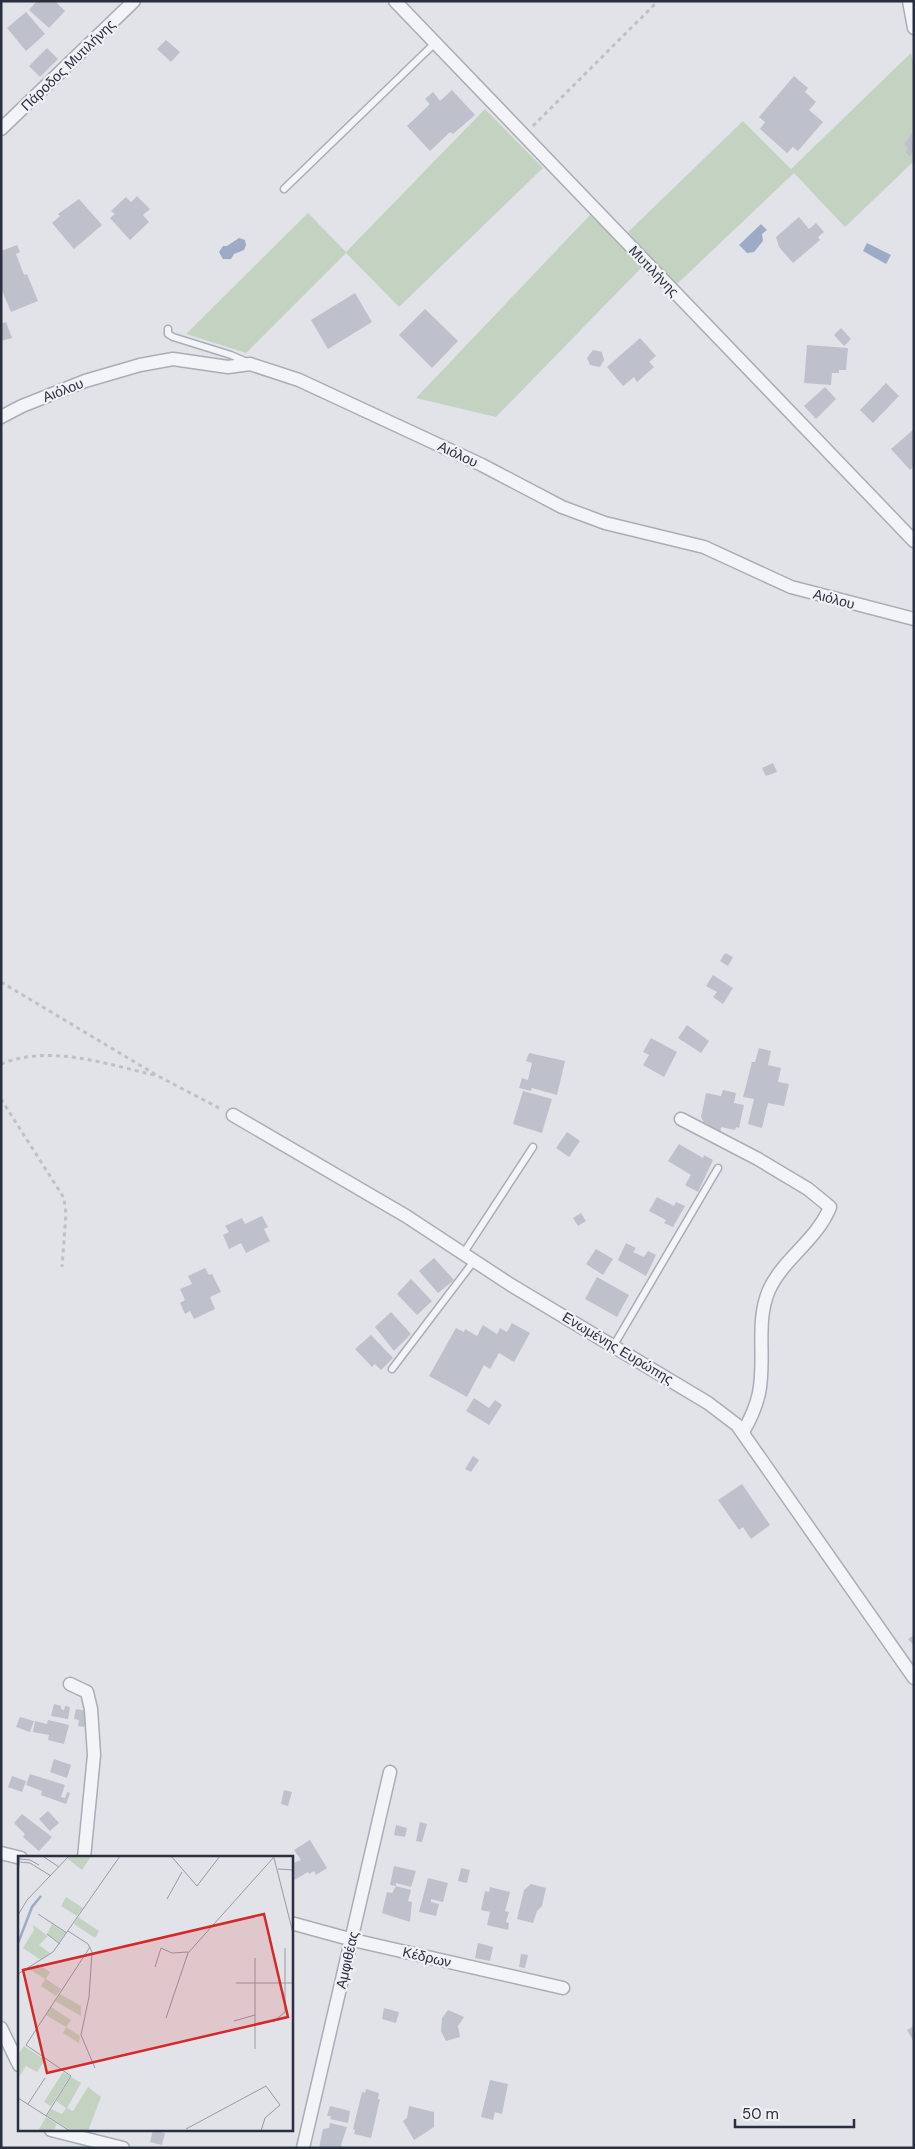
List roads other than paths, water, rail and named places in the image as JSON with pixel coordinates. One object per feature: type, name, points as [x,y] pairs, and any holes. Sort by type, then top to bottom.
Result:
[{"type":"street","name":"Πάροδος Μυτιλήνης","points":[[1,129],[134,1]]},
{"type":"street","name":"Μυτιλήνης","points":[[395,1],[914,541]]},
{"type":"street","points":[[909,1],[914,28]]},
{"type":"street","name":"Αιόλου","points":[[1,417],[22,406],[85,381],[140,365],[173,359],[228,367],[250,364],[299,380],[482,466],[562,507],[605,523],[704,547],[791,587],[914,619]]},
{"type":"street","name":"Ενωμένης Ευρώπης","points":[[233,1115],[406,1216],[468,1257],[708,1403],[743,1432],[776,1484],[914,1678]]},
{"type":"street","points":[[681,1119],[758,1159],[808,1189],[830,1207],[824,1222],[777,1277],[770,1290],[763,1319],[759,1393],[743,1432]]},
{"type":"street","points":[[70,1684],[87,1692],[91,1709],[94,1770],[84,1856]]},
{"type":"street","name":"Αμφιθέας","points":[[303,2148],[390,1772]]},
{"type":"street","points":[[1,1853],[18,1857]]},
{"type":"street","name":"Κέδρων","points":[[292,1923],[563,1988]]},
{"type":"street","points":[[1,2028],[18,2062]]},
{"type":"street","points":[[59,2132],[123,2148]]},
{"type":"lane","points":[[284,188],[435,43]]},
{"type":"lane","points":[[168,329],[168,334],[173,337],[231,355],[250,364]]},
{"type":"lane","points":[[392,1369],[468,1257],[533,1147]]},
{"type":"lane","points":[[614,1345],[718,1168]]},
{"type":"water","points":[[761,224],[767,230],[762,234],[763,241],[754,252],[747,253],[739,245]]},
{"type":"water","points":[[239,238],[245,240],[244,250],[234,254],[231,259],[223,259],[219,252],[223,246],[227,246]]},
{"type":"water","points":[[867,243],[891,255],[886,264],[863,251]]}]
